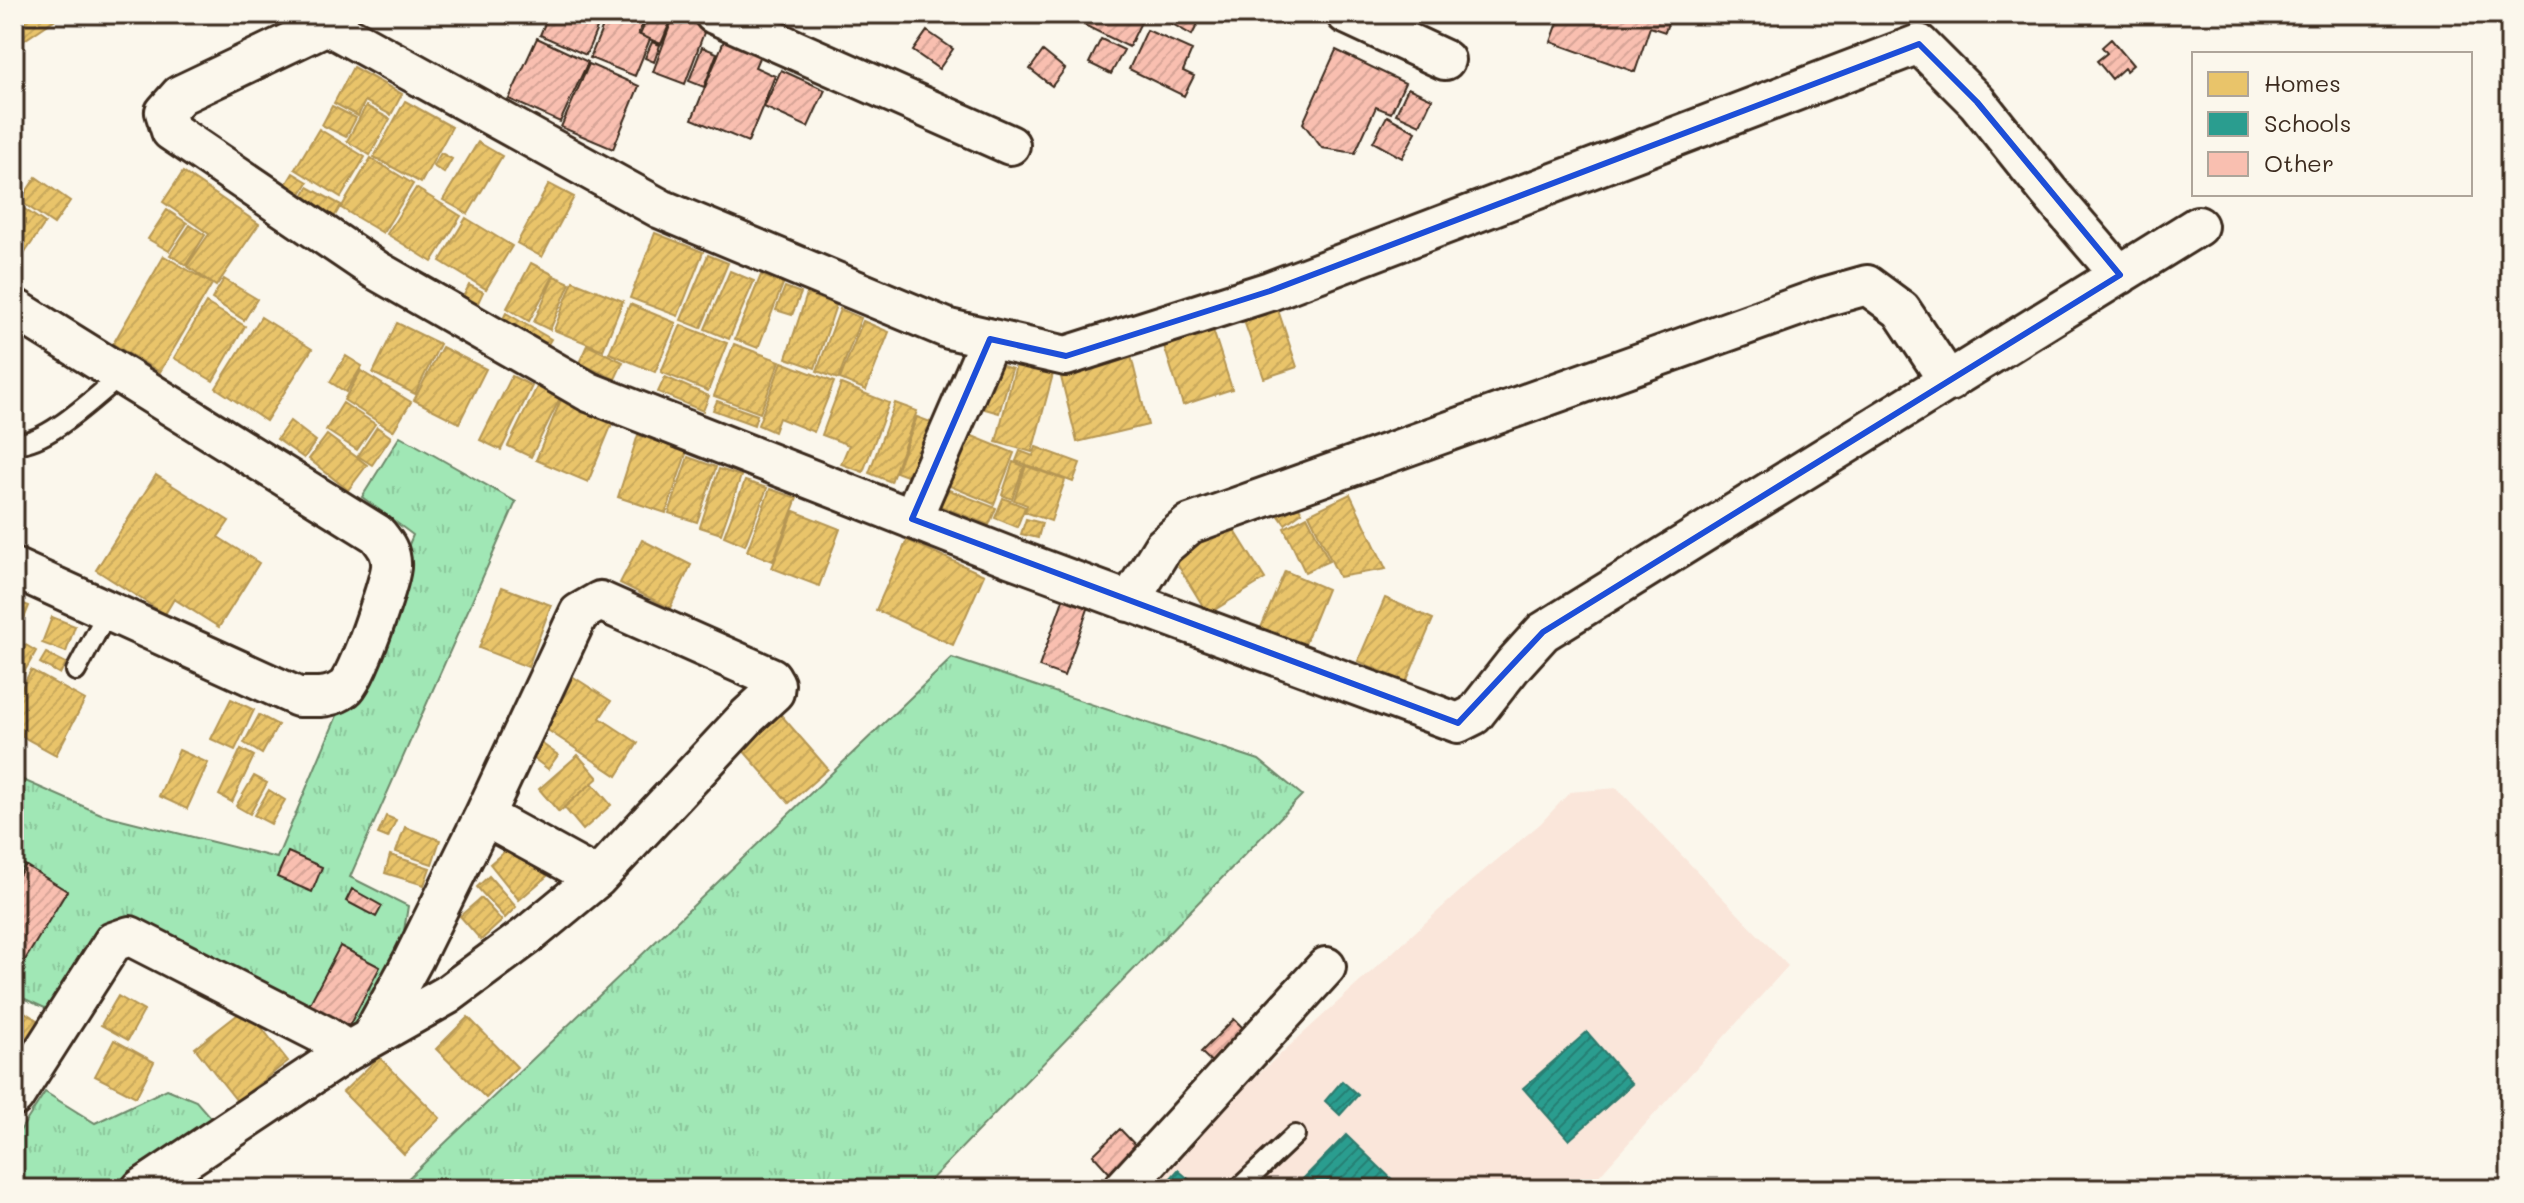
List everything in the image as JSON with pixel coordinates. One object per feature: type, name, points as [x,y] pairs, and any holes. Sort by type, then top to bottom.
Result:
[{"type":"street","points":[[714,14],[1010,145]]},
{"type":"street","points":[[1346,14],[1445,60]]},
{"type":"street","points":[[2120,275],[1977,102],[1919,44],[1270,291],[1066,356],[949,329],[661,209],[323,19],[180,95],[165,112],[171,131],[376,270],[589,392],[1129,602],[1458,723],[1474,715],[1543,632],[1949,382],[2120,275],[2198,226]]},
{"type":"street","points":[[1129,602],[1163,547],[1190,524],[1867,285],[1901,310],[1949,382]]},
{"type":"street","points":[[14,308],[377,534],[388,548],[391,567],[379,612],[349,685],[332,697],[298,697],[14,568]]},
{"type":"street","points":[[912,519],[990,339]]},
{"type":"street","points":[[141,1189],[360,1044],[447,995],[528,935],[597,878],[774,692],[775,684],[771,677],[600,601],[579,613],[413,960],[360,1044]]},
{"type":"street","points":[[484,816],[597,878]]},
{"type":"street","points":[[14,1097],[113,942],[130,936],[324,1035],[360,1044]]},
{"type":"street","points":[[1123,1189],[1326,967]]},
{"type":"lane","points":[[14,443],[22,444],[45,435],[122,375]]},
{"type":"lane","points":[[76,671],[108,611]]},
{"type":"lane","points":[[1238,1189],[1295,1135]]},
{"type":"highlighted area","points":[[1919,44],[1977,102],[2120,275],[1543,632],[1458,723],[912,519],[990,339],[1066,356],[1270,291]]},
{"type":"shaded area","points":[[1617,788],[1788,966],[1587,1189],[1144,1189],[1243,1088],[1469,883],[1540,824],[1570,792]]},
{"type":"green space","points":[[400,436],[516,502],[350,877],[408,906],[399,962],[354,1031],[334,1031],[103,926],[58,1014],[14,994],[14,776],[101,814],[277,858],[413,535],[362,497]]},
{"type":"green space","points":[[952,658],[1259,760],[1302,795],[922,1189],[397,1189]]},
{"type":"green space","points":[[167,1089],[196,1101],[216,1124],[118,1189],[14,1189],[14,1140],[45,1092],[95,1123]]},
{"type":"building: Homes","points":[[14,14],[63,14],[17,45],[14,40]]},
{"type":"building: Homes","points":[[353,67],[402,94],[391,115],[365,101],[358,116],[334,103]]},
{"type":"building: Homes","points":[[405,101],[452,127],[421,183],[374,157]]},
{"type":"building: Homes","points":[[332,106],[356,118],[346,137],[322,125]]},
{"type":"building: Homes","points":[[366,106],[390,119],[370,155],[347,141]]},
{"type":"building: Homes","points":[[319,129],[365,157],[341,197],[295,169]]},
{"type":"building: Homes","points":[[478,142],[502,156],[468,214],[443,200]]},
{"type":"building: Homes","points":[[441,153],[452,159],[444,173],[433,166]]},
{"type":"building: Homes","points":[[371,158],[413,184],[383,233],[341,208]]},
{"type":"building: Homes","points":[[183,172],[259,224],[216,286],[187,266],[209,234],[163,202]]},
{"type":"building: Homes","points":[[293,173],[308,182],[296,202],[281,193]]},
{"type":"building: Homes","points":[[36,177],[70,201],[54,224],[20,201]]},
{"type":"building: Homes","points":[[549,184],[574,197],[542,257],[517,243]]},
{"type":"building: Homes","points":[[308,187],[341,205],[332,221],[299,203]]},
{"type":"building: Homes","points":[[416,188],[461,216],[432,262],[387,234]]},
{"type":"building: Homes","points":[[14,202],[45,223],[14,269]]},
{"type":"building: Homes","points":[[167,210],[187,223],[169,251],[148,239]]},
{"type":"building: Homes","points":[[466,218],[512,246],[486,289],[440,261]]},
{"type":"building: Homes","points":[[190,225],[205,235],[186,265],[170,255]]},
{"type":"building: Homes","points":[[655,233],[703,252],[678,316],[630,298]]},
{"type":"building: Homes","points":[[708,255],[728,263],[701,328],[681,320]]},
{"type":"building: Homes","points":[[164,256],[212,284],[160,372],[113,344]]},
{"type":"building: Homes","points":[[531,263],[554,275],[529,321],[507,308]]},
{"type":"building: Homes","points":[[730,271],[754,281],[729,339],[705,329]]},
{"type":"building: Homes","points":[[761,275],[783,284],[758,348],[735,339]]},
{"type":"building: Homes","points":[[554,276],[570,283],[550,330],[534,322]]},
{"type":"building: Homes","points":[[224,279],[257,299],[244,320],[212,299]]},
{"type":"building: Homes","points":[[573,281],[623,301],[603,350],[554,330]]},
{"type":"building: Homes","points":[[469,285],[483,292],[475,309],[460,303]]},
{"type":"building: Homes","points":[[785,287],[801,293],[792,315],[776,310]]},
{"type":"building: Homes","points":[[807,294],[836,305],[815,368],[786,358]]},
{"type":"building: Homes","points":[[206,303],[245,326],[213,381],[174,358]]},
{"type":"building: Homes","points":[[630,304],[676,323],[655,372],[609,353]]},
{"type":"building: Homes","points":[[840,309],[861,318],[838,379],[817,371]]},
{"type":"building: Homes","points":[[1278,310],[1297,367],[1264,378],[1244,321]]},
{"type":"building: Homes","points":[[506,313],[551,339],[542,354],[498,329]]},
{"type":"building: Homes","points":[[261,317],[312,349],[266,421],[216,388]]},
{"type":"building: Homes","points":[[863,321],[889,332],[866,390],[840,379]]},
{"type":"building: Homes","points":[[397,323],[440,344],[415,394],[373,373]]},
{"type":"building: Homes","points":[[681,325],[727,343],[708,391],[661,372]]},
{"type":"building: Homes","points":[[1213,330],[1232,389],[1183,405],[1164,346]]},
{"type":"building: Homes","points":[[734,344],[780,361],[760,413],[714,396]]},
{"type":"building: Homes","points":[[587,345],[623,362],[615,379],[579,363]]},
{"type":"building: Homes","points":[[442,347],[486,369],[459,423],[414,400]]},
{"type":"building: Homes","points":[[346,356],[362,366],[346,392],[330,382]]},
{"type":"building: Homes","points":[[1131,356],[1148,425],[1077,442],[1060,373]]},
{"type":"building: Homes","points":[[782,362],[834,382],[814,432],[779,418],[774,432],[758,425]]},
{"type":"building: Homes","points":[[990,362],[1012,369],[999,413],[978,407]]},
{"type":"building: Homes","points":[[1016,365],[1053,374],[1032,452],[996,442]]},
{"type":"building: Homes","points":[[361,371],[411,402],[393,431],[344,400]]},
{"type":"building: Homes","points":[[512,376],[532,386],[501,450],[480,440]]},
{"type":"building: Homes","points":[[665,377],[709,396],[703,411],[658,392]]},
{"type":"building: Homes","points":[[841,384],[889,403],[863,472],[841,464],[849,445],[822,435]]},
{"type":"building: Homes","points":[[538,385],[561,396],[531,457],[508,446]]},
{"type":"building: Homes","points":[[562,397],[614,419],[588,482],[536,460]]},
{"type":"building: Homes","points":[[717,401],[757,415],[754,425],[713,410]]},
{"type":"building: Homes","points":[[343,403],[375,424],[357,450],[326,430]]},
{"type":"building: Homes","points":[[895,403],[917,411],[891,482],[869,473]]},
{"type":"building: Homes","points":[[917,417],[941,426],[920,481],[896,472]]},
{"type":"building: Homes","points":[[290,421],[316,441],[304,458],[277,439]]},
{"type":"building: Homes","points":[[377,427],[391,437],[372,465],[358,456]]},
{"type":"building: Homes","points":[[960,431],[1014,453],[994,504],[940,482]]},
{"type":"building: Homes","points":[[327,435],[367,465],[348,490],[309,459]]},
{"type":"building: Homes","points":[[638,435],[687,451],[666,513],[618,497]]},
{"type":"building: Homes","points":[[1036,447],[1080,463],[1073,482],[1016,461],[1020,451],[1033,456]]},
{"type":"building: Homes","points":[[688,457],[716,467],[697,522],[669,513]]},
{"type":"building: Homes","points":[[1013,462],[1024,466],[1012,499],[1002,495]]},
{"type":"building: Homes","points":[[1026,466],[1065,480],[1051,521],[1025,512],[1027,505],[1014,500]]},
{"type":"building: Homes","points":[[719,469],[741,476],[721,534],[700,527]]},
{"type":"building: Homes","points":[[156,475],[229,521],[218,537],[259,563],[219,627],[174,599],[165,614],[96,570]]},
{"type":"building: Homes","points":[[745,481],[767,488],[745,545],[724,536]]},
{"type":"building: Homes","points":[[936,485],[996,508],[989,525],[930,502]]},
{"type":"building: Homes","points":[[770,489],[797,498],[773,561],[747,551]]},
{"type":"building: Homes","points":[[1350,494],[1386,569],[1339,577],[1309,514]]},
{"type":"building: Homes","points":[[1291,497],[1302,512],[1285,524],[1274,509]]},
{"type":"building: Homes","points":[[1003,498],[1025,507],[1017,527],[995,518]]},
{"type":"building: Homes","points":[[794,511],[840,529],[819,586],[772,568]]},
{"type":"building: Homes","points":[[1307,516],[1329,561],[1305,572],[1284,528]]},
{"type":"building: Homes","points":[[1026,519],[1042,523],[1038,538],[1021,534]]},
{"type":"building: Homes","points":[[1213,528],[1235,531],[1265,579],[1208,614],[1171,554]]},
{"type":"building: Homes","points":[[642,540],[691,565],[670,608],[620,583]]},
{"type":"building: Homes","points":[[907,540],[984,575],[953,645],[876,610]]},
{"type":"building: Homes","points":[[1285,571],[1327,589],[1303,648],[1260,630]]},
{"type":"building: Homes","points":[[502,587],[551,605],[528,667],[479,648]]},
{"type":"building: Homes","points":[[1385,598],[1433,619],[1406,682],[1358,661]]},
{"type":"building: Homes","points":[[14,600],[29,606],[21,626],[14,623]]},
{"type":"building: Homes","points":[[52,617],[75,626],[66,652],[42,643]]},
{"type":"building: Homes","points":[[14,638],[36,651],[14,690]]},
{"type":"building: Homes","points":[[46,653],[66,663],[60,674],[40,663]]},
{"type":"building: Homes","points":[[31,670],[85,700],[56,755],[14,732],[14,703]]},
{"type":"building: Homes","points":[[572,676],[611,701],[600,718],[638,743],[617,776],[540,725]]},
{"type":"building: Homes","points":[[231,699],[254,710],[235,750],[211,739]]},
{"type":"building: Homes","points":[[259,715],[278,725],[262,754],[244,743]]},
{"type":"building: Homes","points":[[781,715],[828,769],[789,803],[742,749]]},
{"type":"building: Homes","points":[[534,738],[558,755],[548,769],[524,751]]},
{"type":"building: Homes","points":[[241,749],[254,756],[232,802],[219,795]]},
{"type":"building: Homes","points":[[179,750],[208,763],[187,809],[159,796]]},
{"type":"building: Homes","points":[[578,755],[598,778],[559,812],[539,789]]},
{"type":"building: Homes","points":[[254,776],[267,783],[250,814],[236,806]]},
{"type":"building: Homes","points":[[592,783],[611,805],[583,830],[564,807]]},
{"type":"building: Homes","points":[[269,790],[285,800],[271,824],[254,815]]},
{"type":"building: Homes","points":[[386,816],[396,820],[388,838],[378,834]]},
{"type":"building: Homes","points":[[405,827],[440,840],[432,864],[396,852]]},
{"type":"building: Homes","points":[[518,840],[547,876],[519,900],[490,864]]},
{"type":"building: Homes","points":[[390,855],[430,868],[424,885],[385,873]]},
{"type":"building: Homes","points":[[489,876],[516,907],[505,918],[477,887]]},
{"type":"building: Homes","points":[[481,898],[502,921],[481,940],[460,916]]},
{"type":"building: Homes","points":[[118,996],[144,1011],[128,1040],[101,1025]]},
{"type":"building: Homes","points":[[14,1005],[43,1024],[14,1068]]},
{"type":"building: Homes","points":[[246,1008],[288,1061],[237,1101],[195,1048]]},
{"type":"building: Homes","points":[[468,1017],[517,1067],[486,1098],[436,1049]]},
{"type":"building: Homes","points":[[114,1040],[154,1062],[136,1097],[95,1076]]},
{"type":"building: Homes","points":[[379,1057],[440,1118],[404,1154],[343,1092]]},
{"type":"building: Schools","points":[[1587,1032],[1632,1084],[1569,1140],[1523,1088]]},
{"type":"building: Schools","points":[[1342,1081],[1358,1095],[1340,1115],[1325,1101]]},
{"type":"building: Schools","points":[[1346,1135],[1402,1189],[1293,1189]]},
{"type":"building: Schools","points":[[1178,1170],[1192,1182],[1185,1189],[1161,1189]]},
{"type":"building: Other","points":[[549,14],[603,14],[586,55],[540,35]]},
{"type":"building: Other","points":[[608,14],[647,14],[638,34],[650,39],[635,76],[590,58]]},
{"type":"building: Other","points":[[649,14],[671,20],[661,44],[640,35]]},
{"type":"building: Other","points":[[1074,14],[1145,14],[1129,47],[1072,19]]},
{"type":"building: Other","points":[[1155,14],[1203,14],[1192,35]]},
{"type":"building: Other","points":[[1561,14],[1671,14],[1665,32],[1650,27],[1635,72],[1551,42]]},
{"type":"building: Other","points":[[674,15],[706,27],[685,84],[653,72]]},
{"type":"building: Other","points":[[1147,30],[1192,50],[1183,71],[1194,76],[1184,96],[1129,69]]},
{"type":"building: Other","points":[[927,31],[953,49],[939,69],[913,51]]},
{"type":"building: Other","points":[[537,38],[588,62],[560,122],[509,99]]},
{"type":"building: Other","points":[[725,38],[761,53],[755,67],[775,76],[748,142],[692,119]]},
{"type":"building: Other","points":[[1101,39],[1124,50],[1111,74],[1089,63]]},
{"type":"building: Other","points":[[2111,39],[2133,65],[2126,71],[2124,68],[2112,79],[2097,61],[2107,53],[2102,47]]},
{"type":"building: Other","points":[[652,42],[660,45],[654,62],[645,58]]},
{"type":"building: Other","points":[[702,47],[717,53],[704,87],[689,81]]},
{"type":"building: Other","points":[[1336,50],[1405,83],[1391,113],[1376,107],[1355,153],[1322,148],[1303,123]]},
{"type":"building: Other","points":[[1043,51],[1065,69],[1052,86],[1030,69]]},
{"type":"building: Other","points":[[589,64],[639,86],[613,149],[561,127]]},
{"type":"building: Other","points":[[781,70],[825,90],[808,127],[764,107]]},
{"type":"building: Other","points":[[1408,88],[1432,99],[1420,125],[1396,114]]},
{"type":"building: Other","points":[[1387,116],[1416,132],[1402,158],[1373,142]]},
{"type":"building: Other","points":[[1064,597],[1089,606],[1064,676],[1039,667]]},
{"type":"building: Other","points":[[288,852],[322,867],[312,892],[277,877]]},
{"type":"building: Other","points":[[25,865],[67,891],[14,978],[14,884]]},
{"type":"building: Other","points":[[352,889],[382,906],[376,917],[346,901]]},
{"type":"building: Other","points":[[340,946],[380,967],[349,1026],[309,1005]]},
{"type":"building: Other","points":[[1234,1019],[1251,1036],[1219,1069],[1201,1052]]},
{"type":"building: Other","points":[[1120,1129],[1141,1151],[1114,1178],[1093,1155]]}]
